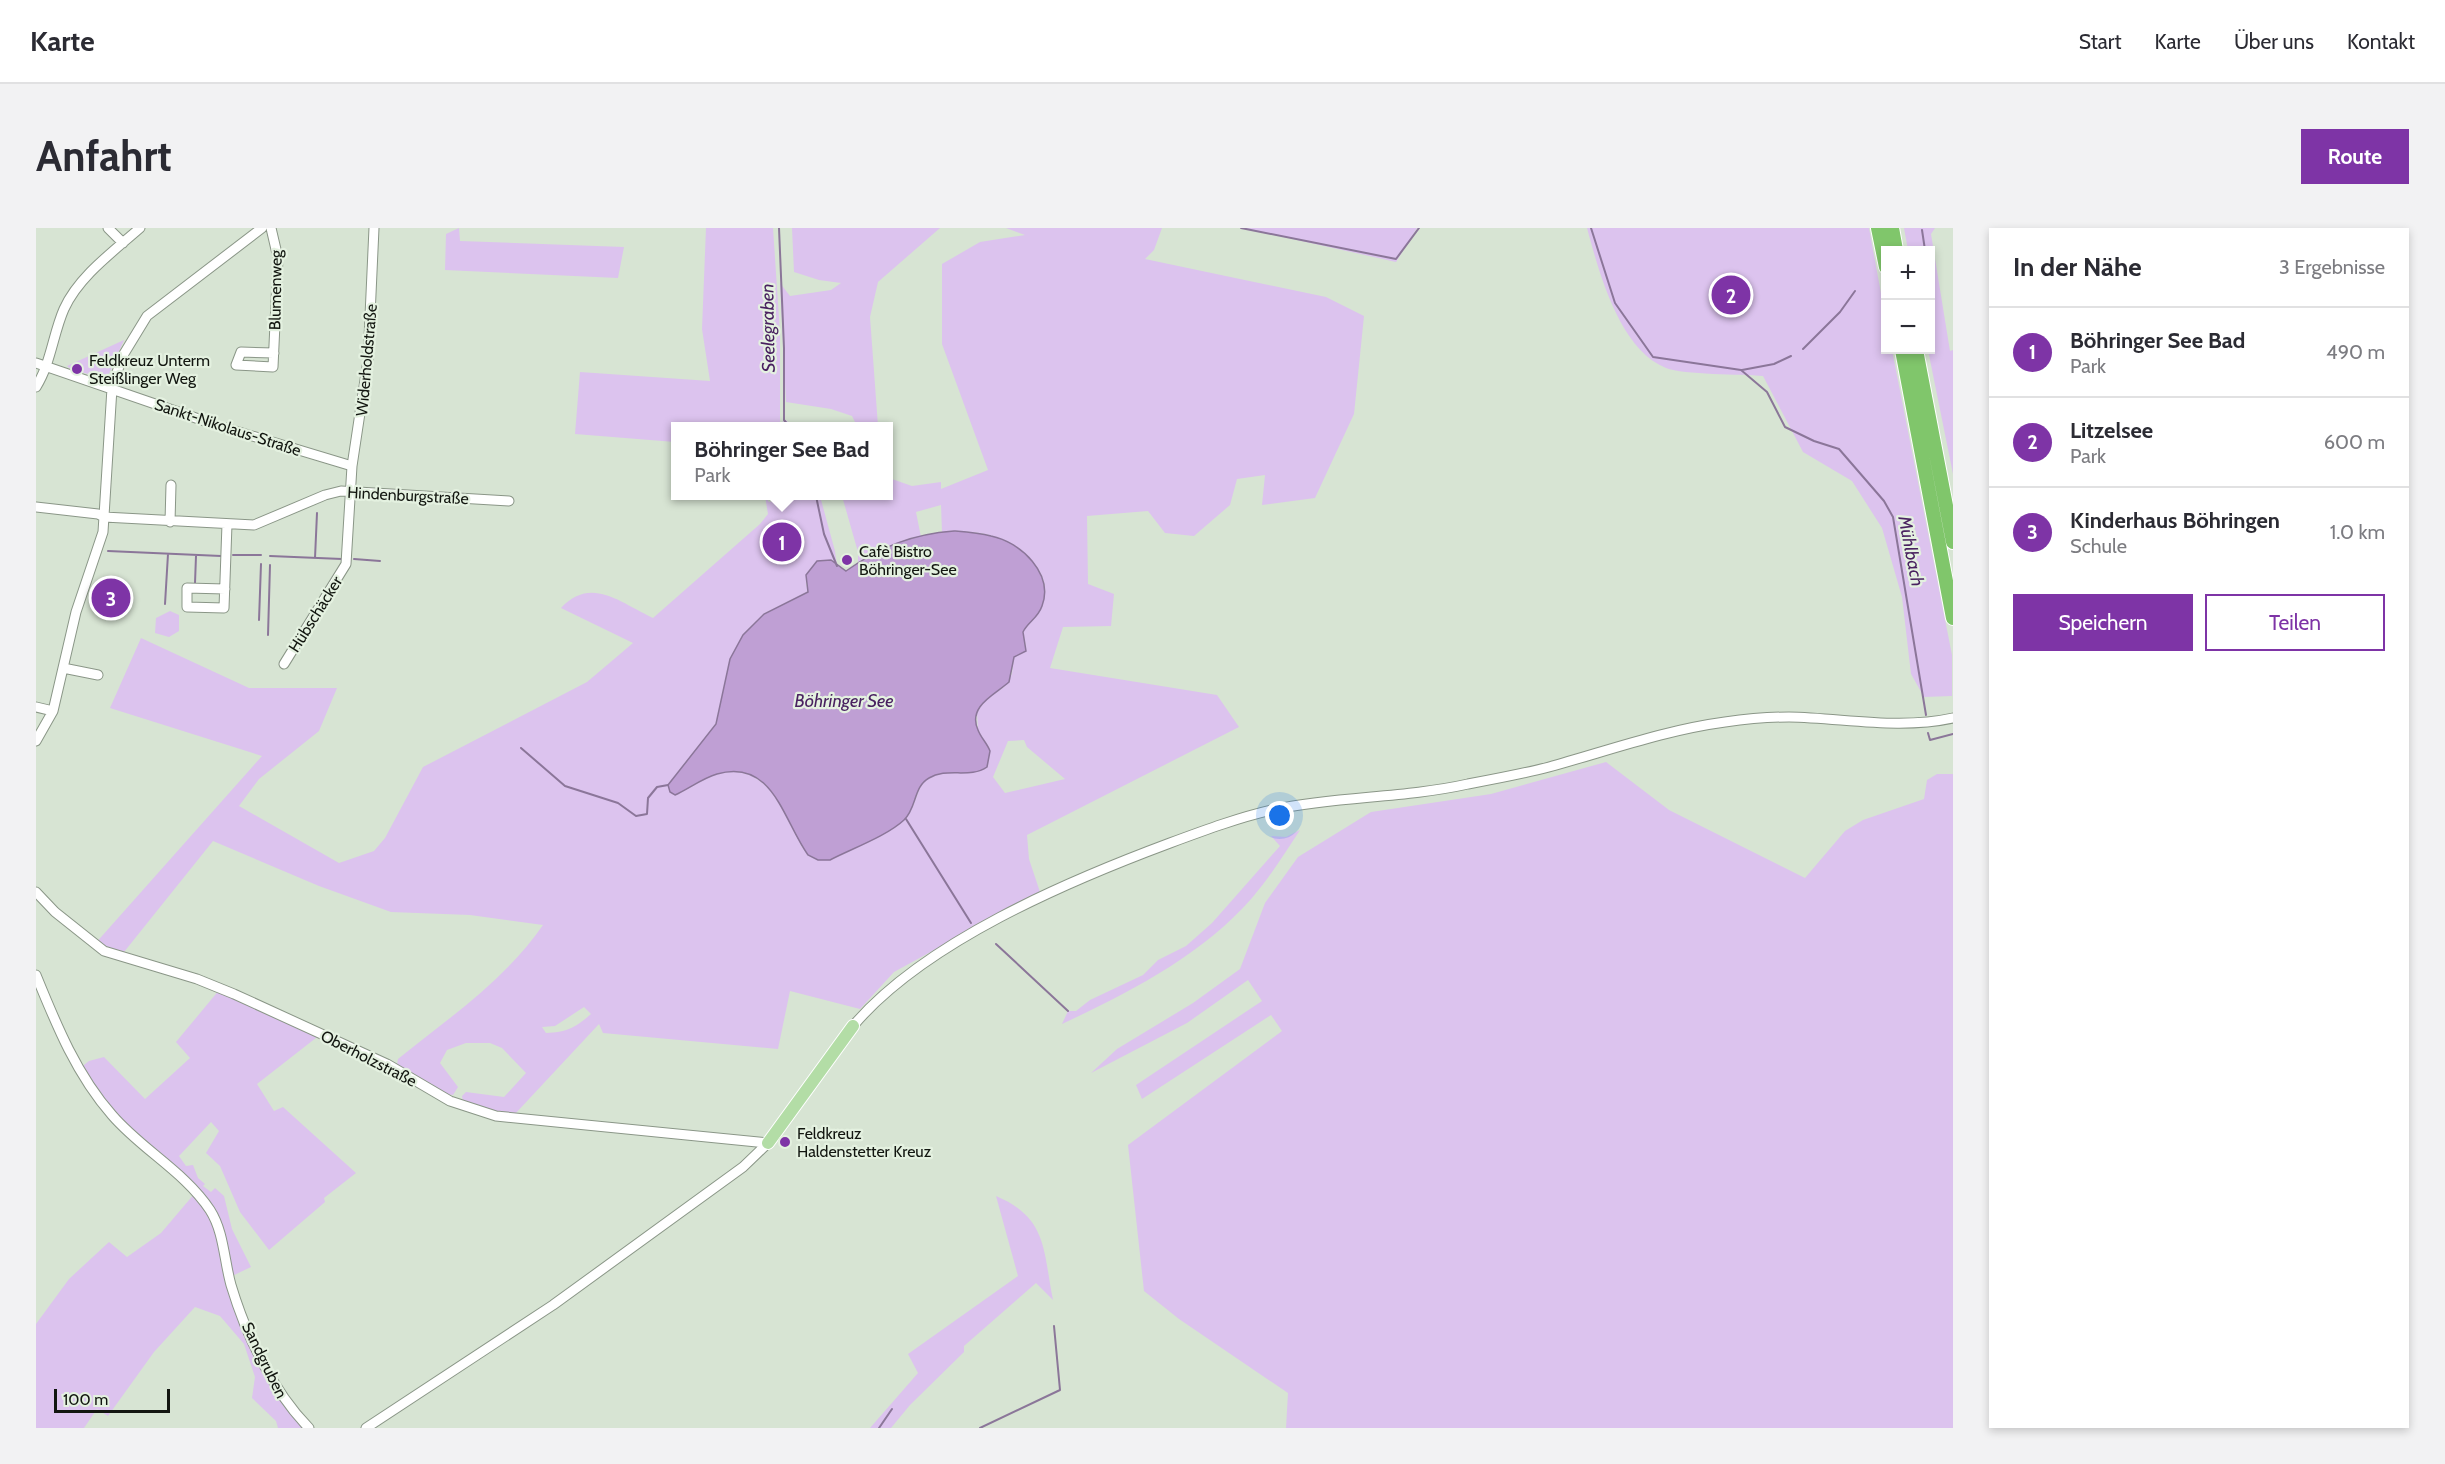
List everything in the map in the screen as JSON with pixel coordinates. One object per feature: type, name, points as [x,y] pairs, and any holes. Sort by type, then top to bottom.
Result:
[{"type":"highway","points":[[1878,228],[1882,246]]},
{"type":"highway","points":[[1892,228],[1895,246]]},
{"type":"highway","points":[[1903,354],[1953,618]]},
{"type":"highway","points":[[1917,354],[1953,542]]},
{"type":"main road","points":[[768,1143],[853,1026]]},
{"type":"street","points":[[108,228],[123,243]]},
{"type":"street","points":[[36,387],[46,367],[64,310],[72,295],[87,277],[140,228]]},
{"type":"street","points":[[36,741],[52,711],[76,612],[99,548],[104,518],[112,388],[122,357],[147,316],[262,228]]},
{"type":"street","name":"Blumenweg","points":[[272,228],[278,258],[274,353]]},
{"type":"street","name":"Widerholdstraße","points":[[350,491],[368,360],[374,228]]},
{"type":"street","name":"Sankt-Nikolaus-Straße","points":[[36,363],[219,426],[352,466]]},
{"type":"street","points":[[170,522],[171,485]]},
{"type":"street","name":"Hindenburgstraße","points":[[36,507],[98,514],[104,518],[254,525],[325,495],[350,491],[509,501]]},
{"type":"street","name":"Hübschäcker","points":[[284,664],[346,564],[350,491]]},
{"type":"street","points":[[225,589],[227,524]]},
{"type":"street","points":[[63,668],[98,675]]},
{"type":"street","points":[[36,706],[52,711]]},
{"type":"street","points":[[853,1026],[901,978],[927,960],[999,920],[1082,878],[1136,856],[1255,814],[1303,805],[1464,785],[1546,767],[1667,733],[1724,722],[1788,717],[1906,723],[1953,718]]},
{"type":"street","name":"Oberholzstraße","points":[[36,892],[104,951],[196,979],[234,994],[387,1064],[450,1101],[474,1110],[496,1116],[768,1143]]},
{"type":"street","name":"Sandgruben","points":[[36,975],[38,986],[64,1042],[93,1090],[112,1115],[178,1175],[211,1212],[220,1238],[231,1285],[262,1359],[281,1396],[309,1428]]},
{"type":"street","points":[[366,1428],[553,1305],[742,1167],[768,1143]]},
{"type":"shaded area","points":[[459,228],[460,241],[624,247],[618,278],[445,270],[446,234]]},
{"type":"shaded area","points":[[706,228],[773,228],[780,333],[780,422],[671,422],[671,442],[575,434],[580,372],[710,381],[702,329]]},
{"type":"shaded area","points":[[792,228],[940,228],[878,282],[870,317],[878,422],[855,422],[852,416],[831,409],[786,402],[780,283],[790,296],[831,290],[841,283],[819,280],[794,272]]},
{"type":"shaded area","points":[[1006,228],[1162,228],[1154,250],[1145,259],[1326,297],[1364,316],[1354,414],[1315,498],[1262,505],[1265,475],[1237,479],[1230,505],[1194,536],[1165,533],[1148,511],[1087,516],[1088,584],[1114,594],[1111,626],[1063,627],[1050,668],[1217,695],[1239,727],[1027,835],[1029,859],[1040,892],[894,972],[860,1009],[790,991],[778,1049],[603,1033],[599,1024],[515,1114],[497,1113],[463,1102],[462,1096],[466,1092],[504,1097],[526,1073],[502,1048],[490,1043],[466,1043],[447,1050],[440,1063],[458,1087],[453,1095],[446,1094],[397,1065],[398,1059],[457,1013],[512,963],[543,925],[470,915],[391,912],[319,886],[213,841],[120,957],[94,945],[262,756],[110,708],[141,638],[249,688],[337,688],[319,731],[259,779],[239,806],[339,863],[374,851],[385,838],[423,767],[587,682],[633,643],[561,608],[583,594],[594,593],[617,599],[653,618],[760,524],[768,514],[766,500],[769,502],[821,500],[837,566],[830,560],[817,561],[806,583],[808,592],[764,614],[730,659],[716,724],[668,785],[675,795],[717,774],[734,772],[748,775],[761,782],[781,804],[802,847],[830,860],[900,823],[908,815],[925,780],[933,774],[946,771],[964,772],[978,731],[977,712],[986,699],[1004,687],[1012,674],[1014,657],[1026,647],[1023,632],[1039,611],[1045,593],[1041,574],[1035,565],[1010,544],[986,534],[942,532],[941,505],[916,512],[921,537],[910,538],[858,562],[858,552],[843,500],[893,500],[893,479],[912,486],[941,482],[941,489],[988,470],[942,344],[942,264],[980,242],[1025,235]],"holes":[[[1024,740],[1027,747],[1065,779],[1005,793],[993,777],[1008,741]],[[584,1007],[591,1014],[580,1023],[560,1032],[546,1033],[542,1027],[555,1026]]]},
{"type":"shaded area","points":[[1243,228],[1417,228],[1396,262]]},
{"type":"shaded area","points":[[1587,228],[1869,228],[1881,293],[1881,354],[1893,354],[1952,655],[1952,696],[1924,697],[1911,674],[1902,597],[1882,528],[1852,481],[1803,452],[1763,376],[1674,370],[1650,358],[1624,327],[1613,307]]},
{"type":"shaded area","points":[[1904,228],[1935,228],[1931,234],[1933,246],[1907,246]]},
{"type":"shaded area","points":[[1935,259],[1950,351],[1953,350],[1953,474],[1929,354],[1935,354]]},
{"type":"shaded area","points":[[124,340],[108,376],[103,378],[81,372],[77,366],[72,370],[67,366]]},
{"type":"shaded area","points":[[170,611],[179,615],[179,631],[169,637],[155,633],[156,618]]},
{"type":"shaded area","points":[[1606,762],[1669,810],[1805,878],[1845,831],[1863,820],[1924,799],[1927,780],[1937,774],[1953,774],[1953,1428],[1286,1428],[1288,1393],[1179,1319],[1144,1291],[1128,1145],[1282,1031],[1271,1015],[1142,1099],[1136,1085],[1262,1001],[1248,980],[1187,1023],[1091,1073],[1117,1049],[1193,1003],[1240,969],[1265,903],[1298,857],[1371,812],[1491,794]]},
{"type":"shaded area","points":[[1300,830],[1252,898],[1210,938],[1139,985],[1062,1024],[1068,1011],[1076,1011],[1090,1000],[1143,975],[1158,960],[1186,946],[1212,923],[1280,846],[1271,836],[1286,837]]},
{"type":"shaded area","points":[[220,989],[321,1034],[257,1084],[274,1111],[283,1107],[356,1173],[324,1198],[325,1202],[269,1250],[240,1212],[220,1166],[206,1153],[219,1131],[211,1122],[179,1156],[186,1166],[193,1165],[198,1178],[205,1184],[203,1186],[211,1192],[215,1188],[224,1196],[232,1229],[251,1267],[230,1277],[262,1359],[309,1428],[278,1428],[276,1421],[252,1398],[255,1377],[244,1344],[220,1316],[195,1307],[154,1352],[108,1416],[97,1409],[84,1428],[36,1428],[36,1324],[69,1279],[109,1242],[127,1257],[161,1233],[195,1193],[112,1115],[79,1069],[89,1061],[104,1057],[145,1099],[190,1058],[176,1042]]},
{"type":"shaded area","points":[[996,1196],[1013,1205],[1034,1226],[1044,1251],[1053,1300],[1036,1283],[964,1346],[964,1352],[910,1405],[891,1428],[870,1428],[918,1373],[908,1354],[1018,1276]]},
{"type":"water","name":"Böhringer See","points":[[954,531],[991,536],[1013,545],[1032,561],[1043,582],[1042,606],[1023,632],[1026,651],[1014,657],[1009,682],[984,702],[976,714],[978,730],[990,751],[987,767],[973,772],[943,773],[929,778],[917,792],[908,815],[897,826],[830,860],[818,860],[808,855],[774,795],[764,783],[751,775],[736,771],[717,774],[675,795],[670,792],[668,785],[716,724],[730,659],[743,635],[764,614],[808,592],[806,575],[817,561],[831,560],[846,571],[871,555],[897,543],[924,535]]},
{"type":"waterway","name":"Seelegraben","points":[[779,228],[786,422]]},
{"type":"waterway","name":"Mühlbach","points":[[1241,228],[1396,259],[1419,228]]},
{"type":"waterway","name":"Mühlbach","points":[[1591,228],[1615,303],[1653,357],[1741,370],[1767,392],[1785,427],[1814,441],[1839,449],[1884,501],[1893,517],[1926,715]]},
{"type":"waterway","points":[[1922,230],[1924,246]]},
{"type":"waterway","points":[[1803,349],[1840,312],[1855,291]]},
{"type":"waterway","points":[[1742,370],[1774,364],[1791,356]]},
{"type":"waterway","name":"Seelegraben","points":[[817,500],[824,534],[837,566]]},
{"type":"waterway","points":[[315,558],[317,513]]},
{"type":"waterway","points":[[108,551],[221,556]]},
{"type":"waterway","points":[[165,604],[168,554]]},
{"type":"waterway","points":[[233,555],[261,555]]},
{"type":"waterway","points":[[195,583],[196,556]]},
{"type":"waterway","points":[[270,556],[342,559]]},
{"type":"waterway","points":[[354,559],[380,561]]},
{"type":"waterway","points":[[259,620],[261,564]]},
{"type":"waterway","points":[[268,635],[270,565]]},
{"type":"waterway","name":"Mühlbach","points":[[1928,733],[1930,740],[1953,734]]},
{"type":"waterway","points":[[521,748],[565,786],[618,803],[636,816],[647,814],[648,798],[657,787],[668,785]]},
{"type":"waterway","points":[[906,819],[971,923]]},
{"type":"waterway","points":[[996,944],[1068,1011]]},
{"type":"waterway","points":[[980,1428],[1060,1390],[1054,1326]]},
{"type":"waterway","points":[[879,1428],[892,1409]]},
{"type":"place","name":"Litzelsee","points":[[1731,295]]},
{"type":"place","name":"Feldkreuz Unterm Steißlinger Weg","points":[[77,369]]},
{"type":"place","name":"Böhringer See Bad","points":[[782,542]]},
{"type":"place","name":"Cafè Bistro Böhringer-See","points":[[847,560]]},
{"type":"place","name":"Kinderhaus Böhringen","points":[[111,598]]},
{"type":"place","name":"Feldkreuz Haldenstetter Kreuz","points":[[785,1142]]}]
